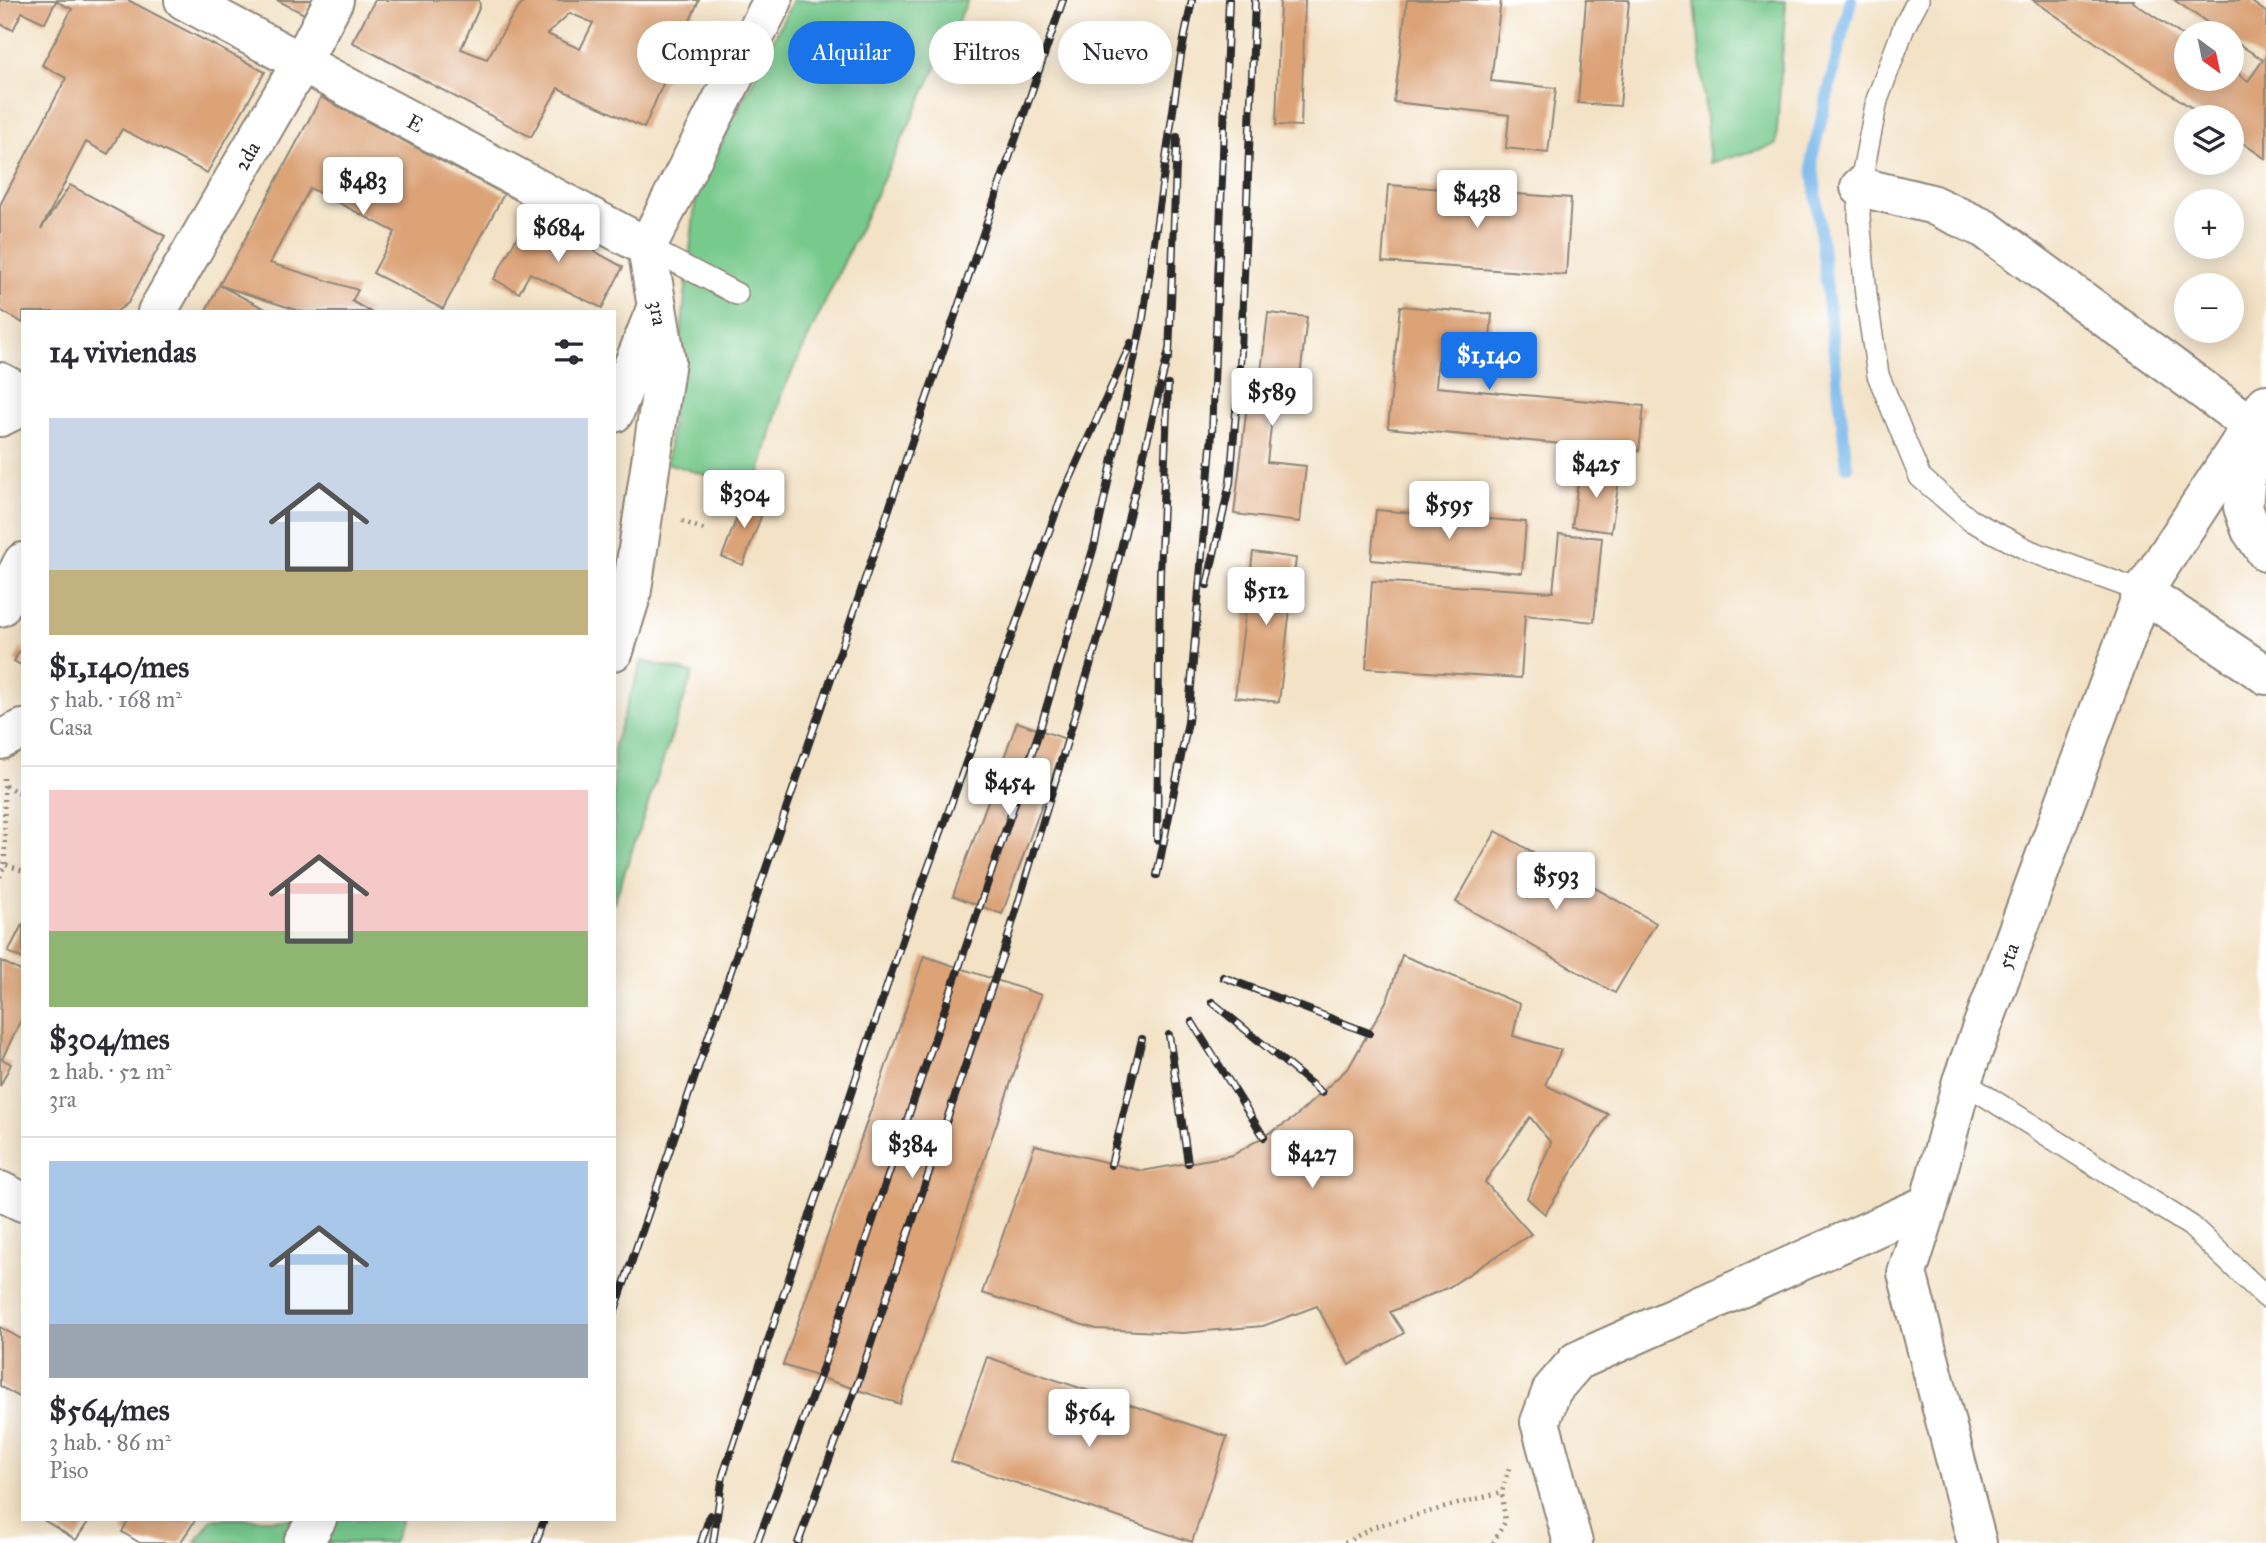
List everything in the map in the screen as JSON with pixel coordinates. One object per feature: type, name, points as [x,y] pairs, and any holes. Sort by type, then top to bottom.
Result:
[{"type":"street","name":"E","points":[[184,0],[647,247]]},
{"type":"street","name":"2da","points":[[159,310],[301,63],[334,0]]},
{"type":"street","points":[[647,247],[773,0]]},
{"type":"street","points":[[1860,187],[1931,204],[1985,229],[2259,414],[2243,506],[2251,530],[2266,552]]},
{"type":"street","name":"3ra","points":[[616,645],[631,596],[666,361],[647,247]]},
{"type":"street","points":[[616,408],[657,306]]},
{"type":"street","points":[[0,382],[21,393]]},
{"type":"street","points":[[0,417],[21,407]]},
{"type":"street","name":"5ta","points":[[1976,1543],[1907,1273],[1929,1204],[1962,1081],[2143,592],[2259,414]]},
{"type":"street","points":[[0,607],[21,566]]},
{"type":"street","points":[[2143,592],[2266,675]]},
{"type":"street","points":[[0,1191],[21,1201]]},
{"type":"street","points":[[1573,1543],[1540,1422],[1552,1390],[1577,1361],[1929,1204]]},
{"type":"street","points":[[303,1543],[316,1521]]},
{"type":"lane","points":[[1918,0],[1903,27],[1877,100],[1860,187],[1859,216],[1866,295],[1878,375],[1920,477],[1970,520],[2030,551],[2143,592]]},
{"type":"lane","points":[[647,247],[737,294]]},
{"type":"lane","points":[[1962,1081],[2191,1226],[2266,1297]]},
{"type":"path","points":[[0,877],[3,863],[4,786],[9,735]]},
{"type":"path","points":[[4,786],[21,793]]},
{"type":"path","points":[[3,863],[21,870]]},
{"type":"path","points":[[1493,1543],[1505,1522],[1502,1492],[1519,1436],[1540,1422]]},
{"type":"path","points":[[1345,1543],[1373,1527],[1502,1492]]},
{"type":"green space","points":[[793,0],[968,0],[958,21],[929,21],[929,82],[782,393],[755,491],[667,463],[696,195],[751,84],[774,84],[774,38]]},
{"type":"green space","points":[[1695,0],[1786,0],[1776,145],[1710,163]]},
{"type":"green space","points":[[642,661],[693,673],[616,897],[616,738]]},
{"type":"green space","points":[[211,1521],[296,1521],[283,1543],[195,1543]]},
{"type":"green space","points":[[337,1521],[401,1521],[393,1543],[327,1543]]},
{"type":"building","points":[[0,0],[128,0],[265,72],[207,173],[122,129],[108,154],[86,142],[41,229],[70,185],[165,236],[128,303],[119,310],[21,310],[21,322],[0,310],[0,205],[66,78],[42,65],[72,9],[56,1],[45,23],[22,12],[13,30],[0,24]]},
{"type":"building","points":[[277,0],[312,0],[304,14]]},
{"type":"building","points":[[375,0],[479,0],[480,6],[461,49],[487,59],[525,0],[699,0],[690,21],[637,21],[637,84],[663,84],[644,128],[558,88],[531,137],[352,42]],"holes":[[[570,13],[593,23],[580,49],[547,34]]]},
{"type":"building","points":[[1280,0],[1305,0],[1301,126],[1276,125]]},
{"type":"building","points":[[1407,0],[1501,0],[1491,81],[1556,88],[1548,153],[1506,148],[1509,115],[1394,102]]},
{"type":"building","points":[[1586,0],[1629,0],[1620,106],[1578,103]]},
{"type":"building","points":[[2033,0],[2134,0],[2133,2],[2174,30],[2174,91],[2244,91],[2244,78],[2248,81],[2263,60],[2244,48],[2244,21],[2205,21],[2174,0],[2255,0],[2253,3],[2266,12],[2266,159],[2244,144],[2244,105],[2187,105]]},
{"type":"building","points":[[321,97],[504,194],[443,309],[373,273],[395,232],[310,188],[270,263],[358,290],[352,301],[368,310],[297,310],[219,285]]},
{"type":"building","points":[[1388,185],[1571,198],[1566,275],[1382,262]]},
{"type":"building","points":[[529,215],[623,267],[602,308],[530,273],[519,293],[494,279]]},
{"type":"building","points":[[219,285],[267,310],[206,310]]},
{"type":"building","points":[[1400,306],[1492,314],[1488,365],[1438,360],[1436,387],[1644,406],[1639,451],[1388,428]]},
{"type":"building","points":[[1268,313],[1307,317],[1299,386],[1276,383],[1267,462],[1306,466],[1300,522],[1234,514],[1250,380],[1260,381]]},
{"type":"building","points":[[1580,468],[1620,474],[1611,532],[1572,527]]},
{"type":"building","points":[[745,496],[766,503],[743,565],[722,557]]},
{"type":"building","points":[[1376,510],[1526,522],[1522,573],[1371,560]]},
{"type":"building","points":[[1559,534],[1602,538],[1594,622],[1525,615],[1521,678],[1366,668],[1372,581],[1553,592]]},
{"type":"building","points":[[1253,552],[1296,558],[1279,702],[1235,697]]},
{"type":"building","points":[[21,649],[21,665],[14,661]]},
{"type":"building","points":[[1017,722],[1066,739],[1002,914],[953,896]]},
{"type":"building","points":[[1496,831],[1656,923],[1615,993],[1456,902]]},
{"type":"building","points":[[21,927],[21,958],[8,952]]},
{"type":"building","points":[[1402,955],[1520,1004],[1513,1036],[1561,1050],[1545,1085],[1608,1114],[1545,1214],[1527,1198],[1551,1143],[1530,1117],[1485,1182],[1531,1234],[1449,1287],[1390,1312],[1404,1333],[1349,1365],[1317,1306],[1263,1326],[1183,1333],[1096,1329],[982,1293],[1035,1145],[1142,1171],[1233,1155],[1294,1118],[1349,1067],[1388,998]]},
{"type":"building","points":[[924,956],[1041,995],[900,1404],[783,1365]]},
{"type":"building","points":[[1,961],[21,971],[21,1020],[2,1059],[11,1064],[0,1086]]},
{"type":"building","points":[[0,1327],[21,1339],[21,1398],[0,1386]]},
{"type":"building","points":[[987,1357],[1227,1437],[1192,1542],[951,1461]]},
{"type":"building","points":[[45,1521],[89,1521],[76,1540]]},
{"type":"building","points":[[128,1521],[195,1521],[180,1543],[140,1543],[122,1532]]},
{"type":"waterway","points":[[1847,466],[1812,158],[1851,0]]},
{"type":"railway","points":[[616,1307],[1063,0]]},
{"type":"railway","points":[[757,1543],[823,1367],[1040,729],[1095,543],[1143,318],[1181,55],[1192,0]]},
{"type":"railway","points":[[1157,875],[1188,722],[1212,434],[1229,0]]},
{"type":"railway","points":[[1207,585],[1230,483],[1241,352],[1255,0]]},
{"type":"railway","points":[[1169,357],[1177,137]]},
{"type":"railway","points":[[713,1543],[723,1475],[904,935],[1060,501],[1131,343]]},
{"type":"railway","points":[[798,1543],[858,1382],[1003,954],[1104,619],[1169,350]]},
{"type":"railway","points":[[1157,840],[1160,575],[1168,385]]},
{"type":"railway","points":[[1223,977],[1369,1033]]},
{"type":"railway","points":[[1212,1002],[1322,1093]]},
{"type":"railway","points":[[1192,1022],[1264,1137]]},
{"type":"railway","points":[[1169,1035],[1188,1163]]},
{"type":"railway","points":[[1111,1165],[1142,1039]]},
{"type":"railway","points":[[701,1543],[710,1515]]},
{"type":"railway","points":[[536,1543],[543,1521]]}]
